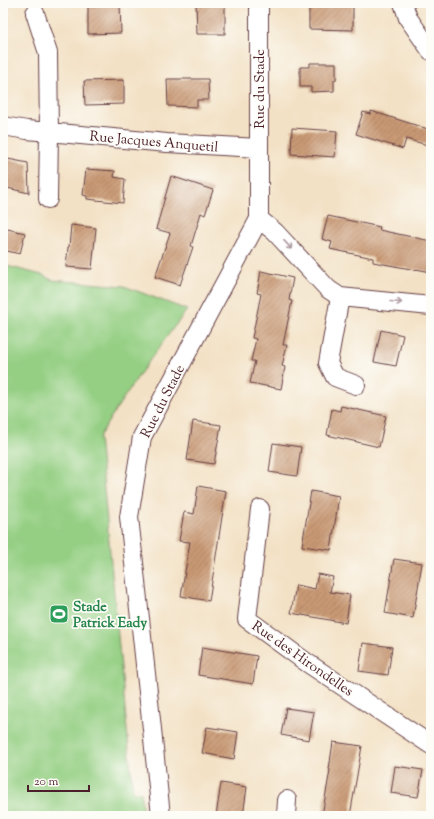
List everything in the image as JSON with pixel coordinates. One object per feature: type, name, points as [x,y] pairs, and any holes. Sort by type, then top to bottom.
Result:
[{"type":"street","name":"Rue du Stade","points":[[161,816],[129,517],[142,437],[259,219],[259,3]]},
{"type":"street","points":[[403,3],[408,18],[431,51]]},
{"type":"street","points":[[35,13],[48,53],[48,199]]},
{"type":"street","name":"Rue Jacques Anquetil","points":[[3,126],[49,132],[167,143],[259,148]]},
{"type":"street","points":[[259,219],[276,232],[328,289],[340,297],[431,306]]},
{"type":"street","points":[[340,297],[328,363],[335,377],[356,385]]},
{"type":"street","name":"Rue des Hirondelles","points":[[260,509],[247,619],[306,662],[431,745]]},
{"type":"green space","name":"Stade Patrick Eady","points":[[3,265],[42,275],[52,280],[124,286],[187,310],[130,388],[99,437],[133,792],[141,792],[143,816],[3,816]]},
{"type":"building","points":[[93,3],[120,3],[121,33],[88,34],[88,6],[93,6]]},
{"type":"building","points":[[196,3],[225,3],[225,34],[197,34]]},
{"type":"building","points":[[309,3],[353,3],[353,30],[309,29]]},
{"type":"building","points":[[310,63],[336,63],[336,80],[334,80],[334,91],[311,92],[311,87],[300,87],[300,67],[310,67]]},
{"type":"building","points":[[167,79],[208,79],[209,100],[197,100],[197,107],[168,106]]},
{"type":"building","points":[[124,80],[124,104],[85,105],[84,81]]},
{"type":"building","points":[[371,111],[431,130],[431,146],[406,139],[403,149],[356,134],[363,112],[371,114]]},
{"type":"building","points":[[292,128],[337,131],[335,157],[291,154]]},
{"type":"building","points":[[3,158],[28,163],[29,193],[3,187]]},
{"type":"building","points":[[86,169],[115,171],[114,177],[125,179],[123,203],[87,199],[87,196],[83,195]]},
{"type":"building","points":[[171,176],[213,190],[205,215],[201,213],[191,246],[193,247],[180,285],[155,277],[170,233],[156,229]]},
{"type":"building","points":[[328,216],[380,227],[379,230],[431,241],[431,272],[373,262],[373,258],[330,249],[332,242],[322,239]]},
{"type":"building","points":[[71,225],[96,228],[92,269],[66,267]]},
{"type":"building","points":[[3,228],[25,233],[20,254],[3,250]]},
{"type":"building","points":[[261,271],[293,278],[289,300],[292,301],[283,345],[287,345],[282,366],[285,367],[281,389],[250,383],[255,361],[251,361],[256,339],[252,338],[261,294],[257,293]]},
{"type":"building","points":[[381,330],[403,335],[396,366],[374,362]]},
{"type":"building","points":[[341,406],[386,416],[379,447],[327,435],[332,409],[340,411]]},
{"type":"building","points":[[193,421],[221,425],[214,464],[187,460]]},
{"type":"building","points":[[273,443],[301,447],[297,476],[269,472]]},
{"type":"building","points":[[198,486],[226,491],[209,601],[181,596],[190,542],[179,541],[184,512],[194,514]]},
{"type":"building","points":[[311,491],[339,496],[331,550],[302,546]]},
{"type":"building","points":[[394,559],[422,563],[413,618],[385,613]]},
{"type":"building","points":[[318,574],[333,577],[330,592],[350,595],[346,623],[291,613],[296,585],[315,589]]},
{"type":"building","points":[[363,643],[392,647],[388,675],[359,671]]},
{"type":"building","points":[[202,647],[257,656],[253,684],[198,675]]},
{"type":"building","points":[[286,708],[314,712],[309,740],[281,735]]},
{"type":"building","points":[[207,727],[238,732],[234,759],[202,753]]},
{"type":"building","points":[[333,742],[362,746],[350,816],[322,816]]},
{"type":"building","points":[[395,766],[423,770],[418,797],[391,793]]},
{"type":"building","points":[[221,783],[247,787],[243,816],[216,816]]},
{"type":"place","name":"Stade Patrick Eady","points":[[59,614]]}]
